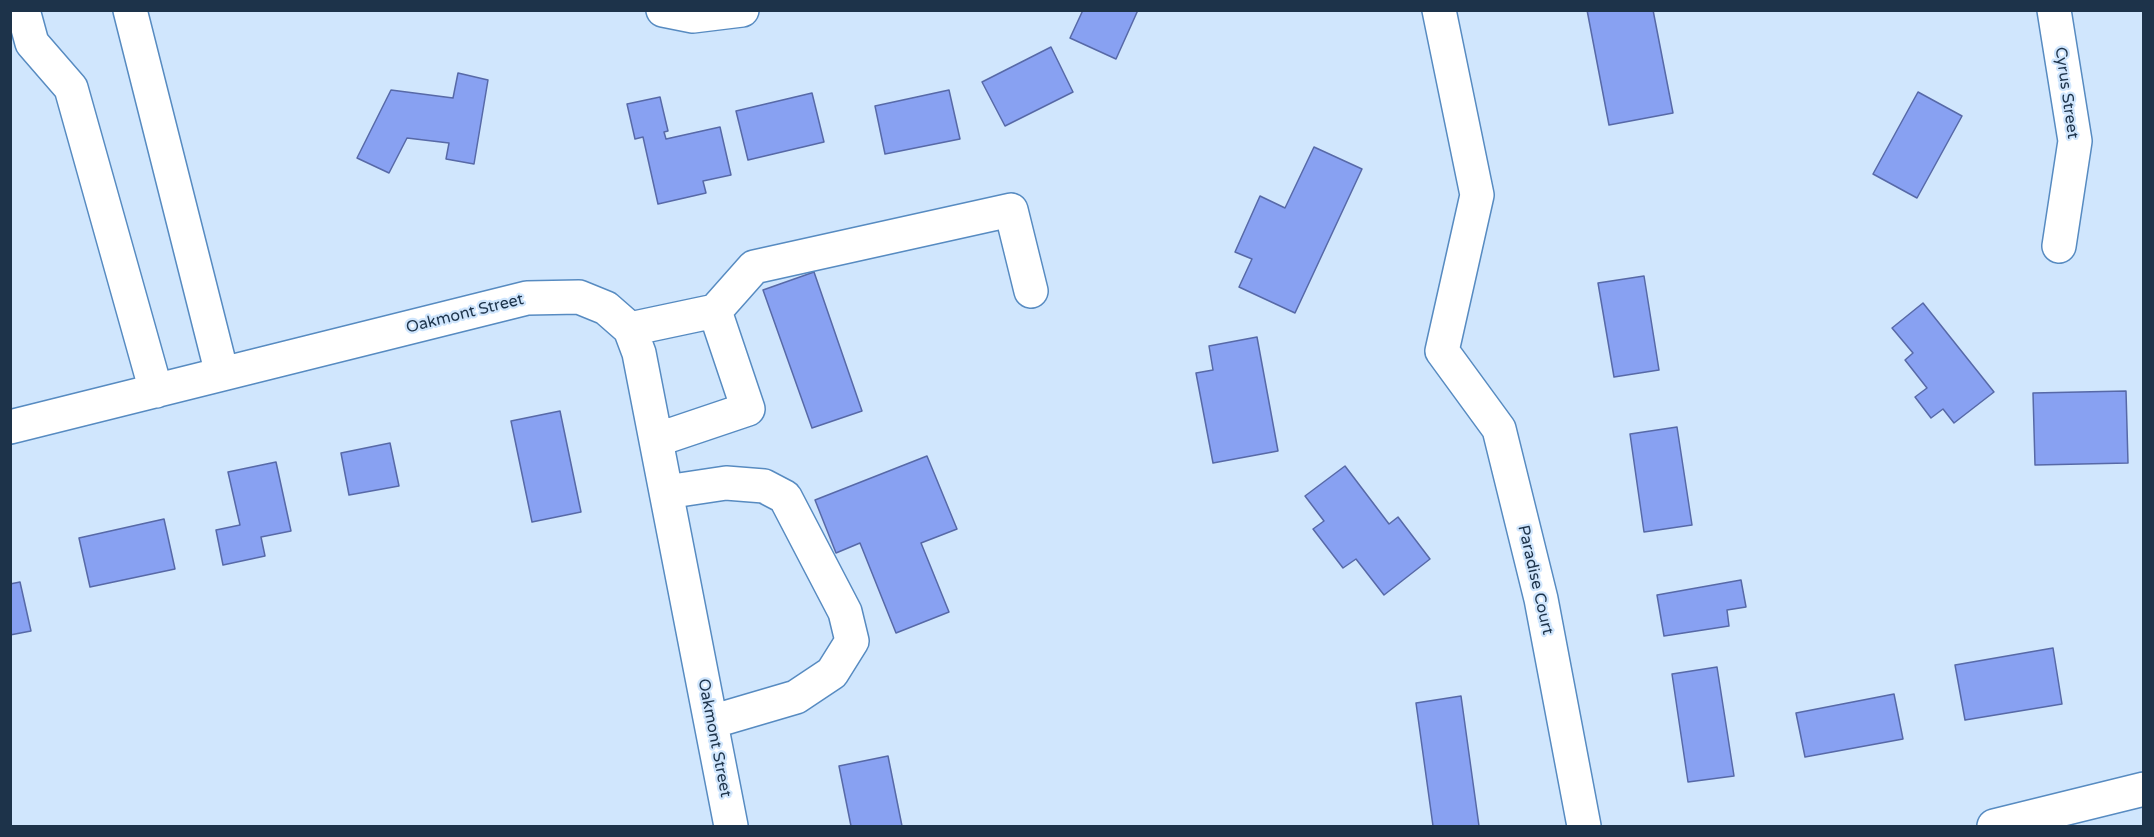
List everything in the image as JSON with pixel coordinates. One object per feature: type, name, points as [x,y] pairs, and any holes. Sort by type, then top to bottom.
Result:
[{"type":"street","points":[[23,10],[32,44],[71,88],[156,391]]},
{"type":"street","points":[[129,10],[222,374]]},
{"type":"street","points":[[663,10],[693,16],[742,10]]},
{"type":"street","name":"Paradise Court","points":[[1439,10],[1477,195],[1442,351],[1499,429],[1541,599],[1584,826]]},
{"type":"street","name":"Cyrus Street","points":[[2054,10],[2074,141],[2059,246]]},
{"type":"street","points":[[630,329],[715,311],[754,267],[1011,210],[1031,291]]},
{"type":"street","name":"Oakmont Street","points":[[10,427],[527,298],[579,297],[606,308],[630,329],[639,353],[731,826]]},
{"type":"street","points":[[656,440],[748,409],[715,311]]},
{"type":"street","points":[[666,492],[726,483],[764,486],[785,497],[845,612],[852,641],[832,673],[796,697],[711,722]]},
{"type":"street","points":[[1994,826],[2144,789]]},
{"type":"building","points":[[1083,10],[1138,10],[1116,59],[1070,38]]},
{"type":"building","points":[[1587,10],[1653,10],[1673,113],[1609,125]]},
{"type":"building","points":[[1051,47],[1073,92],[1005,126],[982,82]]},
{"type":"building","points":[[458,73],[488,80],[474,164],[446,159],[449,143],[407,138],[389,173],[357,158],[391,90],[453,98]]},
{"type":"building","points":[[949,90],[960,139],[885,154],[875,106]]},
{"type":"building","points":[[1918,92],[1962,116],[1917,198],[1873,174]]},
{"type":"building","points":[[812,93],[824,142],[748,160],[736,111]]},
{"type":"building","points":[[660,97],[668,131],[664,132],[666,139],[720,127],[731,175],[703,181],[706,193],[658,204],[643,137],[635,139],[627,104]]},
{"type":"building","points":[[1314,147],[1362,169],[1295,313],[1239,287],[1252,259],[1235,252],[1260,196],[1285,208]]},
{"type":"building","points":[[814,272],[862,411],[812,428],[763,290]]},
{"type":"building","points":[[1644,276],[1659,370],[1614,377],[1598,283]]},
{"type":"building","points":[[1923,303],[1994,392],[1954,423],[1943,409],[1931,418],[1915,397],[1927,388],[1905,360],[1913,353],[1892,328]]},
{"type":"building","points":[[1257,337],[1278,451],[1213,463],[1196,373],[1213,370],[1209,346]]},
{"type":"building","points":[[2126,391],[2128,463],[2035,465],[2033,393]]},
{"type":"building","points":[[560,411],[581,512],[532,522],[511,421]]},
{"type":"building","points":[[1677,427],[1692,525],[1644,532],[1630,434]]},
{"type":"building","points":[[390,443],[399,486],[349,495],[341,453]]},
{"type":"building","points":[[927,456],[957,529],[921,543],[949,612],[896,633],[860,543],[836,553],[815,500]]},
{"type":"building","points":[[276,462],[291,531],[261,537],[265,556],[223,565],[216,530],[240,525],[228,472]]},
{"type":"building","points":[[1345,466],[1389,524],[1398,517],[1430,559],[1384,595],[1356,559],[1343,568],[1313,529],[1324,521],[1305,496]]},
{"type":"building","points":[[164,519],[175,569],[90,587],[79,538]]},
{"type":"building","points":[[1741,580],[1746,607],[1727,610],[1729,626],[1664,636],[1657,595]]},
{"type":"building","points":[[20,582],[31,631],[10,635],[10,584]]},
{"type":"building","points":[[2053,648],[2062,704],[1965,720],[1955,665]]},
{"type":"building","points":[[1717,667],[1734,776],[1688,782],[1672,674]]},
{"type":"building","points":[[1894,694],[1903,739],[1805,757],[1796,713]]},
{"type":"building","points":[[1461,696],[1479,826],[1433,826],[1416,703]]},
{"type":"building","points":[[888,756],[902,826],[851,826],[839,766]]}]
